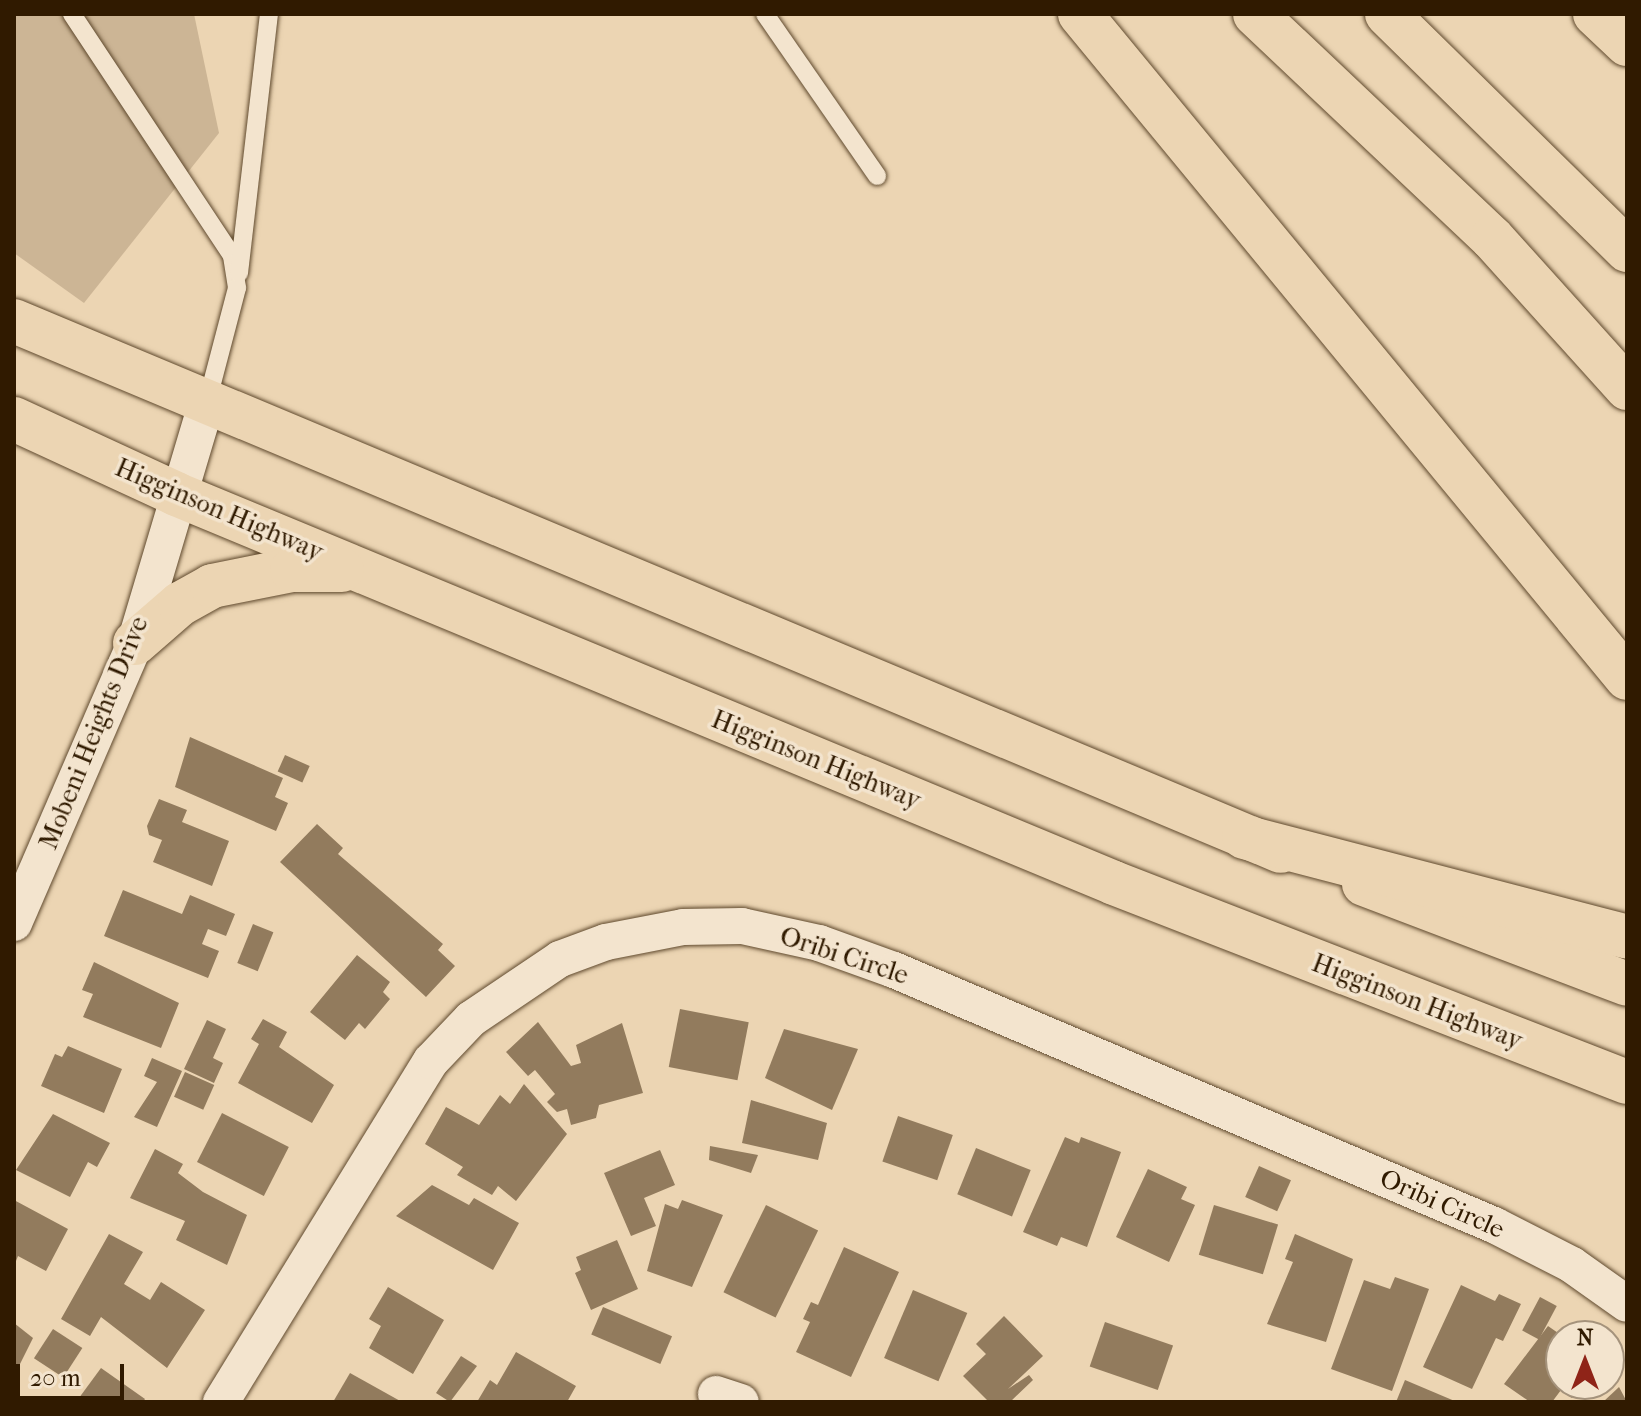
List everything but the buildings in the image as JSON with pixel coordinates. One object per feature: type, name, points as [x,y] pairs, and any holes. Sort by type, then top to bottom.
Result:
[{"type":"highway","points":[[1080,14],[1627,678]]},
{"type":"highway","points":[[1255,14],[1492,238],[1627,388]]},
{"type":"highway","points":[[1387,14],[1627,250]]},
{"type":"highway","points":[[1595,14],[1627,44]]},
{"type":"highway","points":[[14,321],[1244,837],[1627,984]]},
{"type":"highway","name":"Higginson Highway","points":[[14,419],[176,494],[356,570],[1114,883],[1627,1082]]},
{"type":"highway","points":[[135,643],[180,604],[212,586],[292,570],[356,570]]},
{"type":"highway","points":[[1244,837],[1627,937]]},
{"type":"street","name":"Mobeni Heights Drive","points":[[14,923],[135,643],[176,494],[207,402]]},
{"type":"street","name":"Oribi Circle","points":[[221,1402],[431,1061],[471,1019],[560,959],[606,942],[683,927],[742,926],[894,970],[1494,1225],[1572,1265],[1627,1304]]},
{"type":"lane","points":[[72,14],[232,256],[237,288]]},
{"type":"lane","points":[[207,402],[237,288],[269,14]]},
{"type":"lane","points":[[765,14],[877,176]]},
{"type":"shaded area","points":[[14,14],[194,14],[219,133],[84,303],[14,253]]}]
